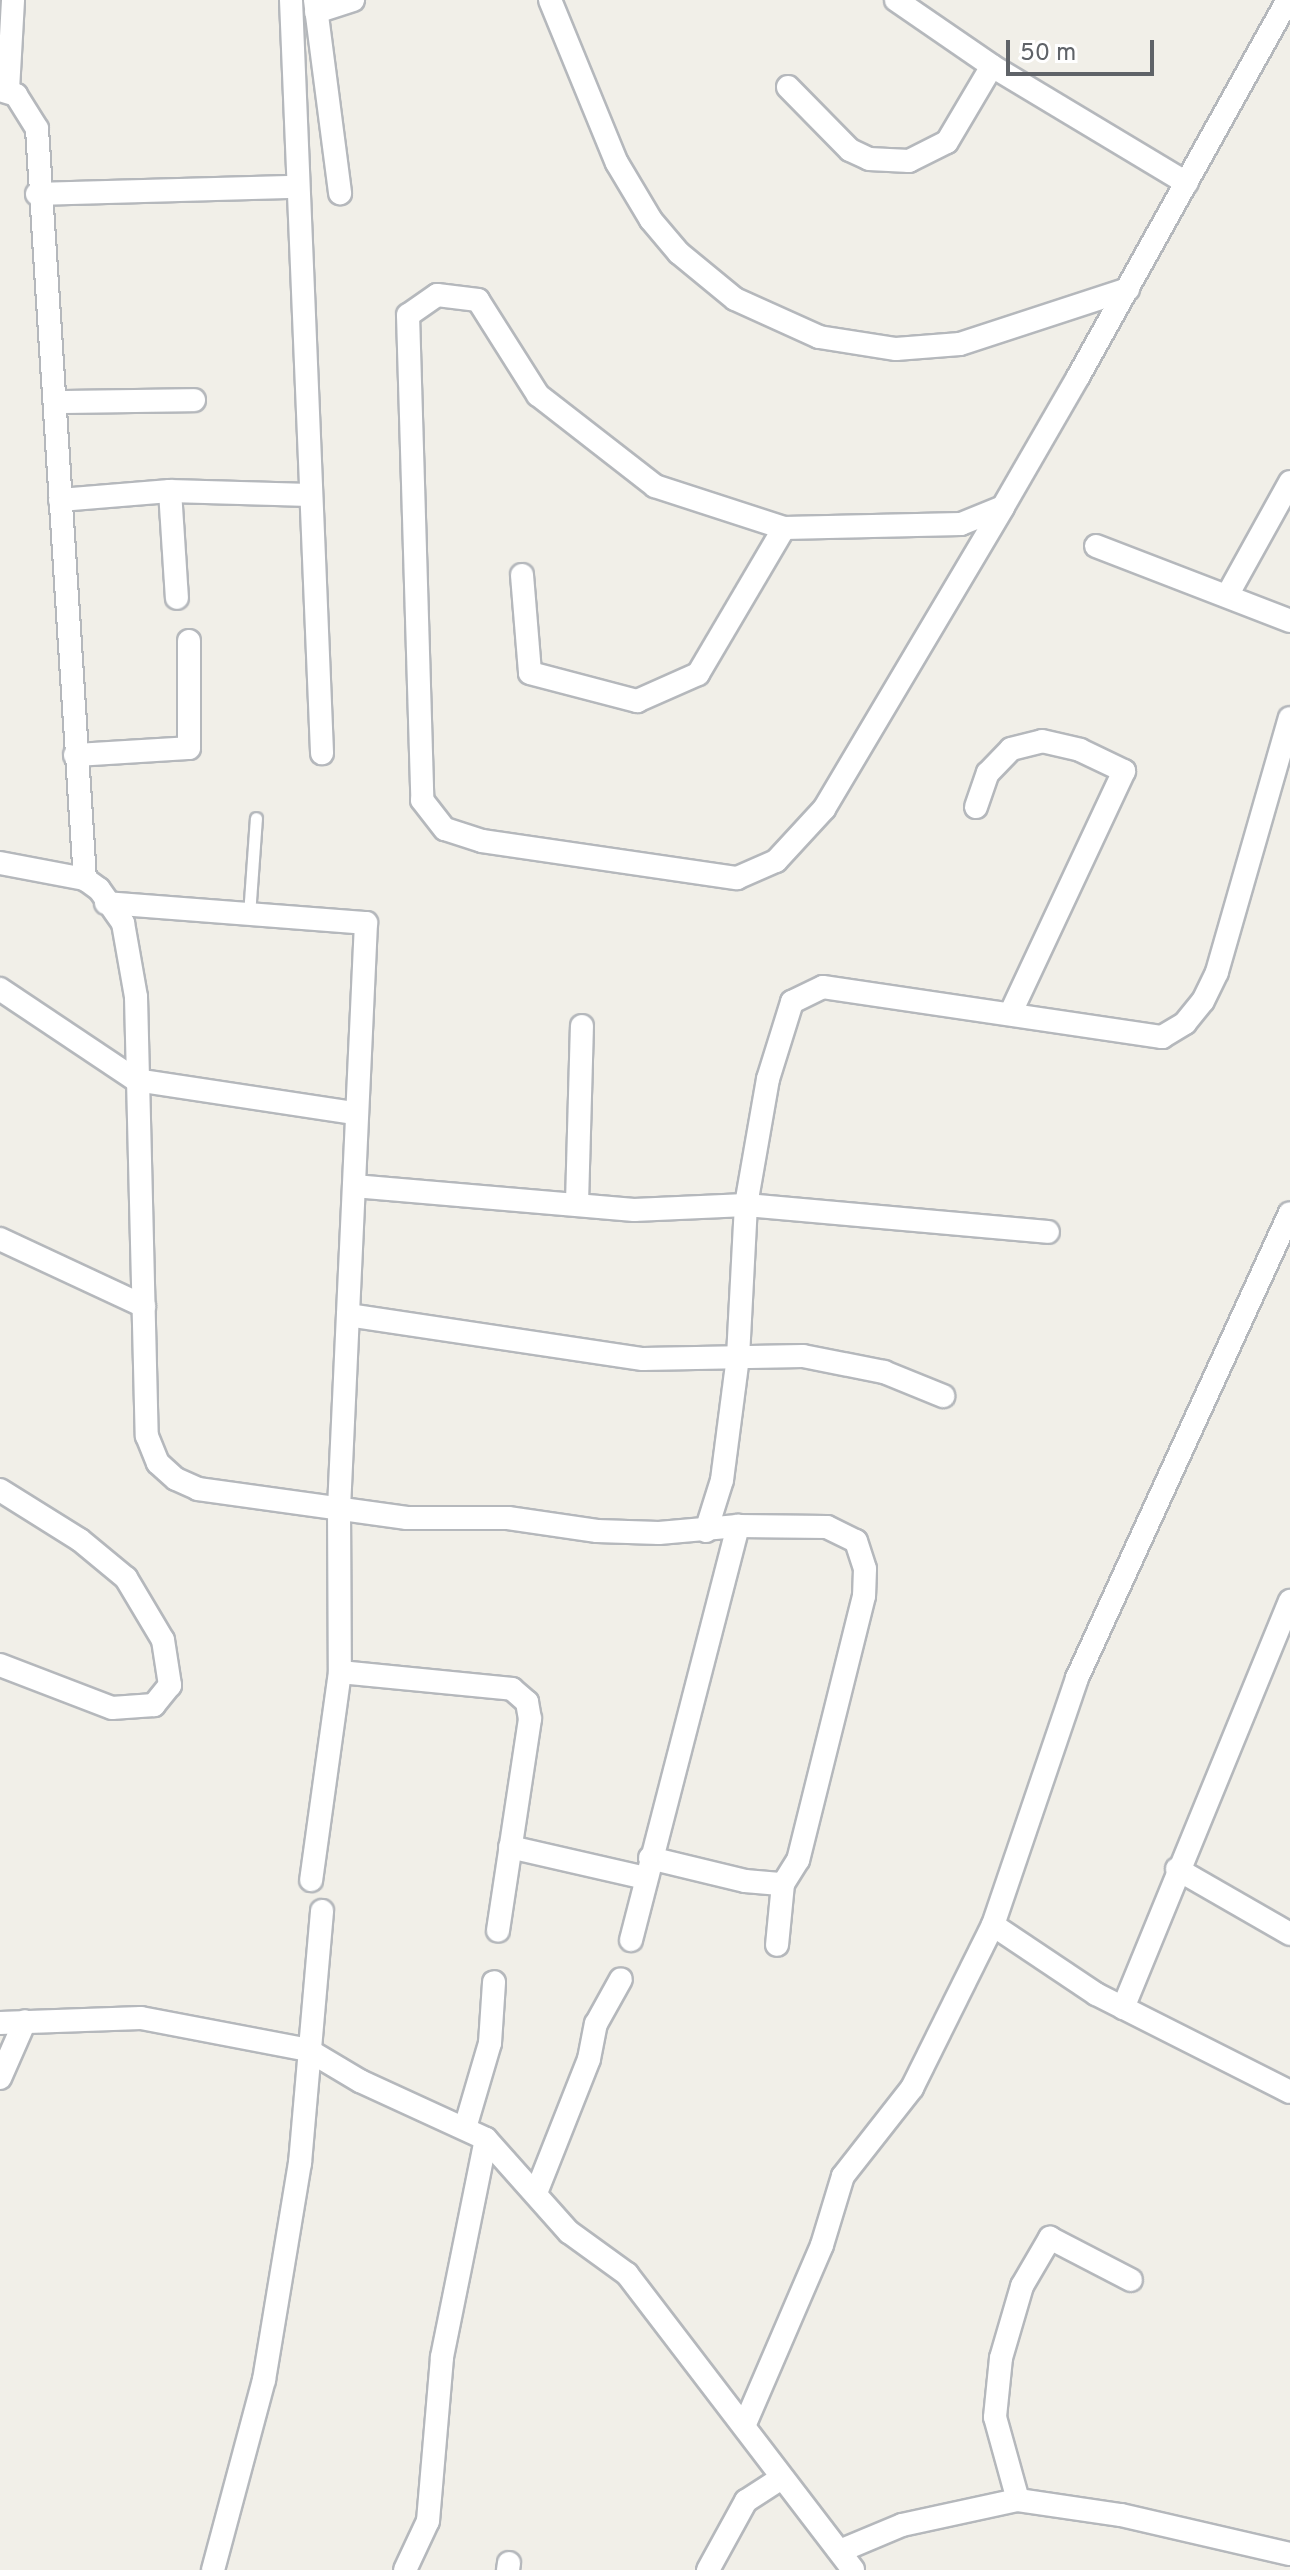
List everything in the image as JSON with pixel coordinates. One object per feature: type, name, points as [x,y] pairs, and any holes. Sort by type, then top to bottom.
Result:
[{"type":"street","points":[[13,0],[4,90],[37,129],[37,194],[58,402],[60,500],[85,879],[123,923],[136,997],[147,1436],[158,1463],[198,1489],[407,1518],[508,1518],[597,1531],[706,1531],[738,1526],[827,1527],[856,1541],[865,1569],[864,1596],[798,1860],[783,1884],[777,1945]]},
{"type":"street","points":[[291,0],[295,187],[322,753]]},
{"type":"street","points":[[340,193],[316,6],[353,0]]},
{"type":"street","points":[[550,0],[617,163],[651,220],[679,253],[735,299],[819,337],[896,349],[960,344],[1128,289]]},
{"type":"street","points":[[896,0],[992,66],[1187,183]]},
{"type":"street","points":[[1003,507],[961,524],[784,528],[655,486],[538,395],[478,300],[437,295],[408,315],[422,800],[445,829],[482,841],[737,878],[776,861],[824,809],[1003,507],[1288,0]]},
{"type":"street","points":[[788,87],[850,150],[890,162],[909,161],[947,142],[992,66]]},
{"type":"street","points":[[37,194],[295,187]]},
{"type":"street","points":[[58,402],[194,400]]},
{"type":"street","points":[[1228,594],[1290,482]]},
{"type":"street","points":[[60,500],[170,491],[310,495]]},
{"type":"street","points":[[170,491],[177,598]]},
{"type":"street","points":[[522,575],[530,673],[637,701],[698,674],[784,528]]},
{"type":"street","points":[[1096,546],[1228,594],[1290,621]]},
{"type":"street","points":[[75,755],[189,748],[189,641]]},
{"type":"street","points":[[706,1531],[722,1480],[738,1357],[746,1205],[768,1079],[792,1002],[823,987],[1162,1037],[1185,1023],[1203,1001],[1217,972],[1290,718]]},
{"type":"street","points":[[976,807],[988,773],[1011,749],[1042,741],[1080,750],[1124,771],[1010,1014]]},
{"type":"street","points":[[0,863],[85,879]]},
{"type":"street","points":[[106,903],[366,923],[354,1113],[354,1186],[339,1508],[340,1672],[311,1880]]},
{"type":"street","points":[[0,989],[136,1080],[354,1113]]},
{"type":"street","points":[[577,1203],[582,1026]]},
{"type":"street","points":[[354,1186],[634,1210],[746,1205],[1048,1232]]},
{"type":"street","points":[[745,2424],[822,2245],[843,2176],[912,2088],[993,1925],[1077,1678],[1290,1213]]},
{"type":"street","points":[[0,1240],[144,1306]]},
{"type":"street","points":[[348,1315],[643,1359],[803,1356],[884,1372],[943,1396]]},
{"type":"street","points":[[0,1490],[80,1540],[126,1578],[163,1640],[170,1685],[154,1705],[112,1708],[62,1693],[0,1665]]},
{"type":"street","points":[[631,1940],[738,1526]]},
{"type":"street","points":[[1123,2008],[1177,1869],[1290,1601]]},
{"type":"street","points":[[340,1672],[512,1689],[527,1702],[530,1719],[498,1931]]},
{"type":"street","points":[[510,1847],[783,1884]]},
{"type":"street","points":[[1177,1869],[1290,1934]]},
{"type":"street","points":[[213,2570],[264,2380],[300,2163],[322,1911]]},
{"type":"street","points":[[993,1925],[1051,1968],[1290,2092]]},
{"type":"street","points":[[536,2193],[589,2059],[596,2024],[621,1979]]},
{"type":"street","points":[[465,2128],[490,2043],[494,1982]]},
{"type":"street","points":[[0,2023],[141,2018],[308,2050],[360,2081],[486,2139],[569,2232],[627,2274],[745,2424],[780,2479],[853,2570]]},
{"type":"street","points":[[0,2078],[25,2021]]},
{"type":"street","points":[[405,2570],[428,2521],[442,2357],[486,2139]]},
{"type":"street","points":[[1018,2500],[995,2417],[1001,2358],[1022,2286],[1050,2238],[1131,2280]]},
{"type":"street","points":[[708,2570],[746,2501],[780,2479]]},
{"type":"street","points":[[840,2551],[902,2525],[1018,2500],[1121,2515],[1290,2554]]},
{"type":"lane","points":[[249,915],[256,818]]}]
